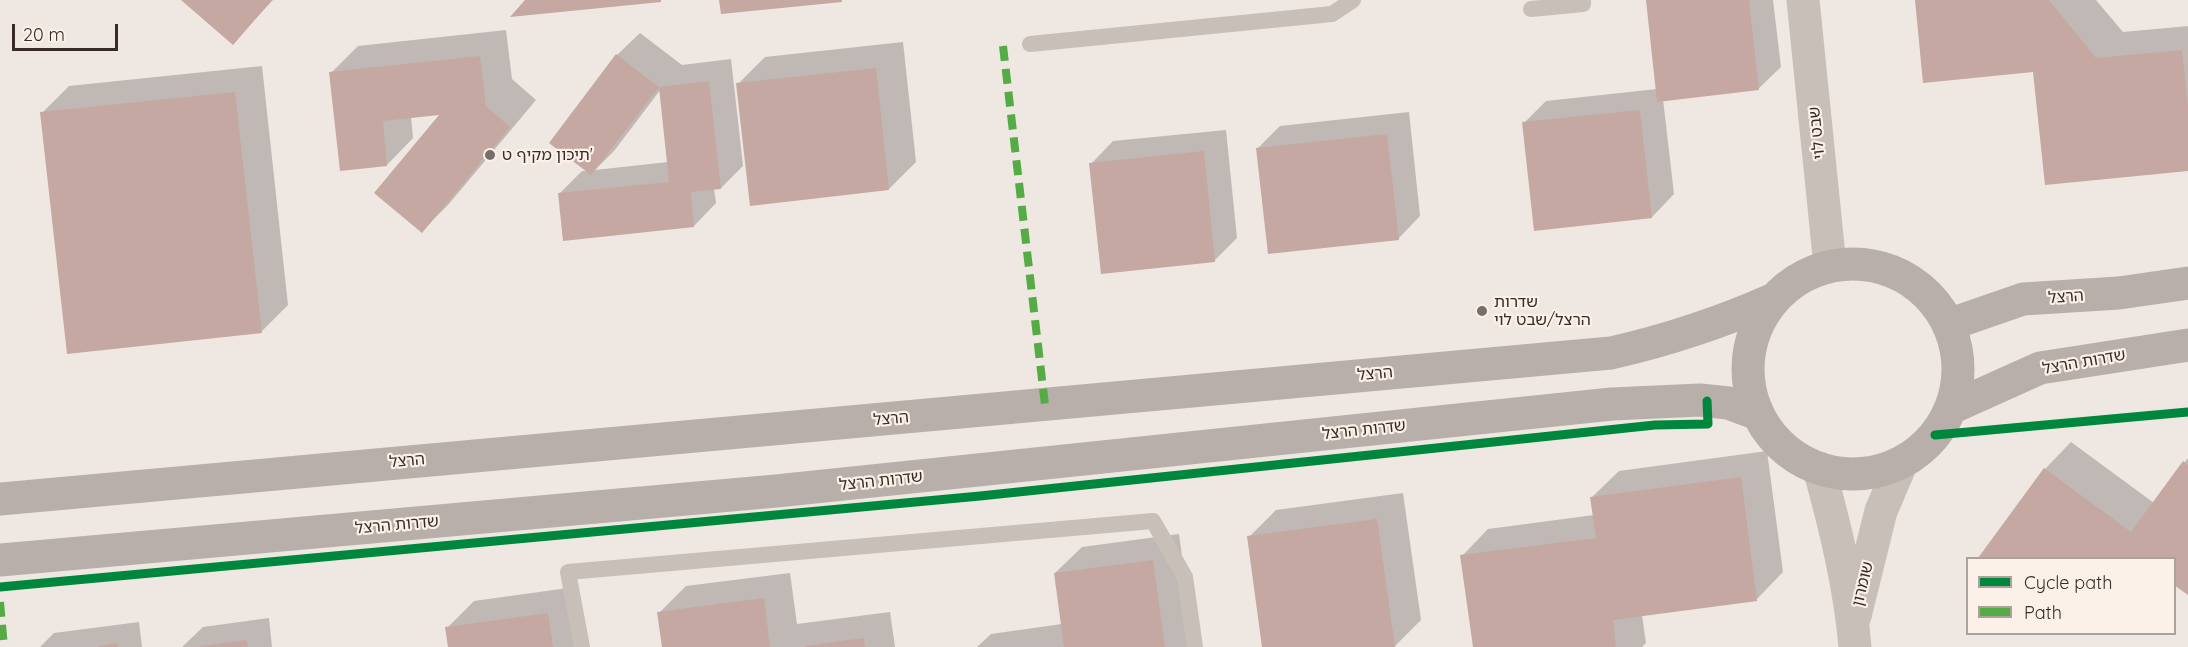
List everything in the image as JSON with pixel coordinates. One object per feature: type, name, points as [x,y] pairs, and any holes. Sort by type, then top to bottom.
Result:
[{"type":"main road","points":[[1858,264],[1876,267],[1912,281],[1933,301],[1948,325],[1956,352],[1958,381],[1950,408],[1931,440],[1902,462],[1875,472],[1847,474],[1819,468],[1794,456],[1774,438],[1758,414],[1749,385],[1748,355],[1757,324],[1773,299],[1799,278],[1830,266],[1858,264]]},
{"type":"main road","name":"הרצל","points":[[1948,325],[2023,299],[2119,293],[2188,283]]},
{"type":"main road","name":"הרצל","points":[[0,499],[1611,352],[1666,341],[1702,329],[1773,299]]},
{"type":"main road","name":"שדרות הרצל","points":[[1950,408],[2040,368],[2188,345]]},
{"type":"main road","name":"שדרות הרצל","points":[[0,560],[776,492],[1612,404],[1700,400],[1728,403],[1758,414]]},
{"type":"street","name":"שבט לוי","points":[[1803,0],[1830,266]]},
{"type":"street","name":"שומרון","points":[[1854,635],[1881,511],[1902,462]]},
{"type":"street","name":"שומרון","points":[[1819,468],[1830,510],[1854,635]]},
{"type":"lane","points":[[1030,44],[1332,14],[1353,0]]},
{"type":"lane","points":[[1531,9],[1583,4],[1583,0]]},
{"type":"lane","points":[[582,647],[568,572],[1153,521],[1185,577],[1195,647]]},
{"type":"building","points":[[181,0],[272,0],[233,45]]},
{"type":"building","points":[[525,0],[661,0],[661,2],[510,17]]},
{"type":"building","points":[[719,0],[842,0],[842,2],[721,14]]},
{"type":"building","points":[[1646,0],[1749,0],[1759,90],[1657,102]]},
{"type":"building","points":[[1915,0],[2049,0],[2096,58],[2182,50],[2188,106],[2188,171],[2045,185],[2033,72],[1923,83]]},
{"type":"building","points":[[616,54],[659,87],[591,175],[549,143]]},
{"type":"building","points":[[480,56],[486,106],[510,127],[422,233],[374,193],[439,115],[383,121],[387,166],[340,171],[329,72]]},
{"type":"building","points":[[876,68],[889,190],[750,206],[736,83]]},
{"type":"building","points":[[709,81],[721,189],[691,192],[694,227],[563,241],[558,193],[669,182],[659,87]]},
{"type":"building","points":[[235,92],[262,333],[67,354],[40,112]]},
{"type":"building","points":[[1640,110],[1652,218],[1534,231],[1522,122]]},
{"type":"building","points":[[1387,134],[1399,240],[1268,254],[1256,148]]},
{"type":"building","points":[[1204,151],[1215,262],[1101,274],[1089,163]]},
{"type":"building","points":[[2183,461],[2188,465],[2188,595],[2176,586],[2176,557],[1979,557],[2044,468],[2131,532]]},
{"type":"building","points":[[1741,477],[1757,601],[1613,620],[1616,647],[1473,647],[1460,555],[1596,538],[1590,497]]},
{"type":"building","points":[[1377,519],[1395,647],[1262,647],[1247,536]]},
{"type":"building","points":[[1153,560],[1165,647],[1064,647],[1054,573]]},
{"type":"building","points":[[764,598],[770,647],[662,647],[657,612]]},
{"type":"building","points":[[548,613],[553,647],[448,647],[445,627]]},
{"type":"building","points":[[864,638],[865,647],[805,647],[805,646]]},
{"type":"building","points":[[247,640],[248,647],[200,647],[200,646]]},
{"type":"building","points":[[117,643],[117,647],[98,647],[98,646]]},
{"type":"marked path","points":[[1003,46],[1045,405]]},
{"type":"marked path","points":[[0,602],[4,647]]},
{"type":"cycle path","points":[[0,587],[980,496],[1655,425],[1708,424],[1707,401]]},
{"type":"cycle path","points":[[1935,435],[2188,412]]},
{"type":"place","name":"תיכון מקיף ט'","points":[[490,155]]},
{"type":"place","name":"שדרות הרצל/שבט לוי","points":[[1482,311]]}]
